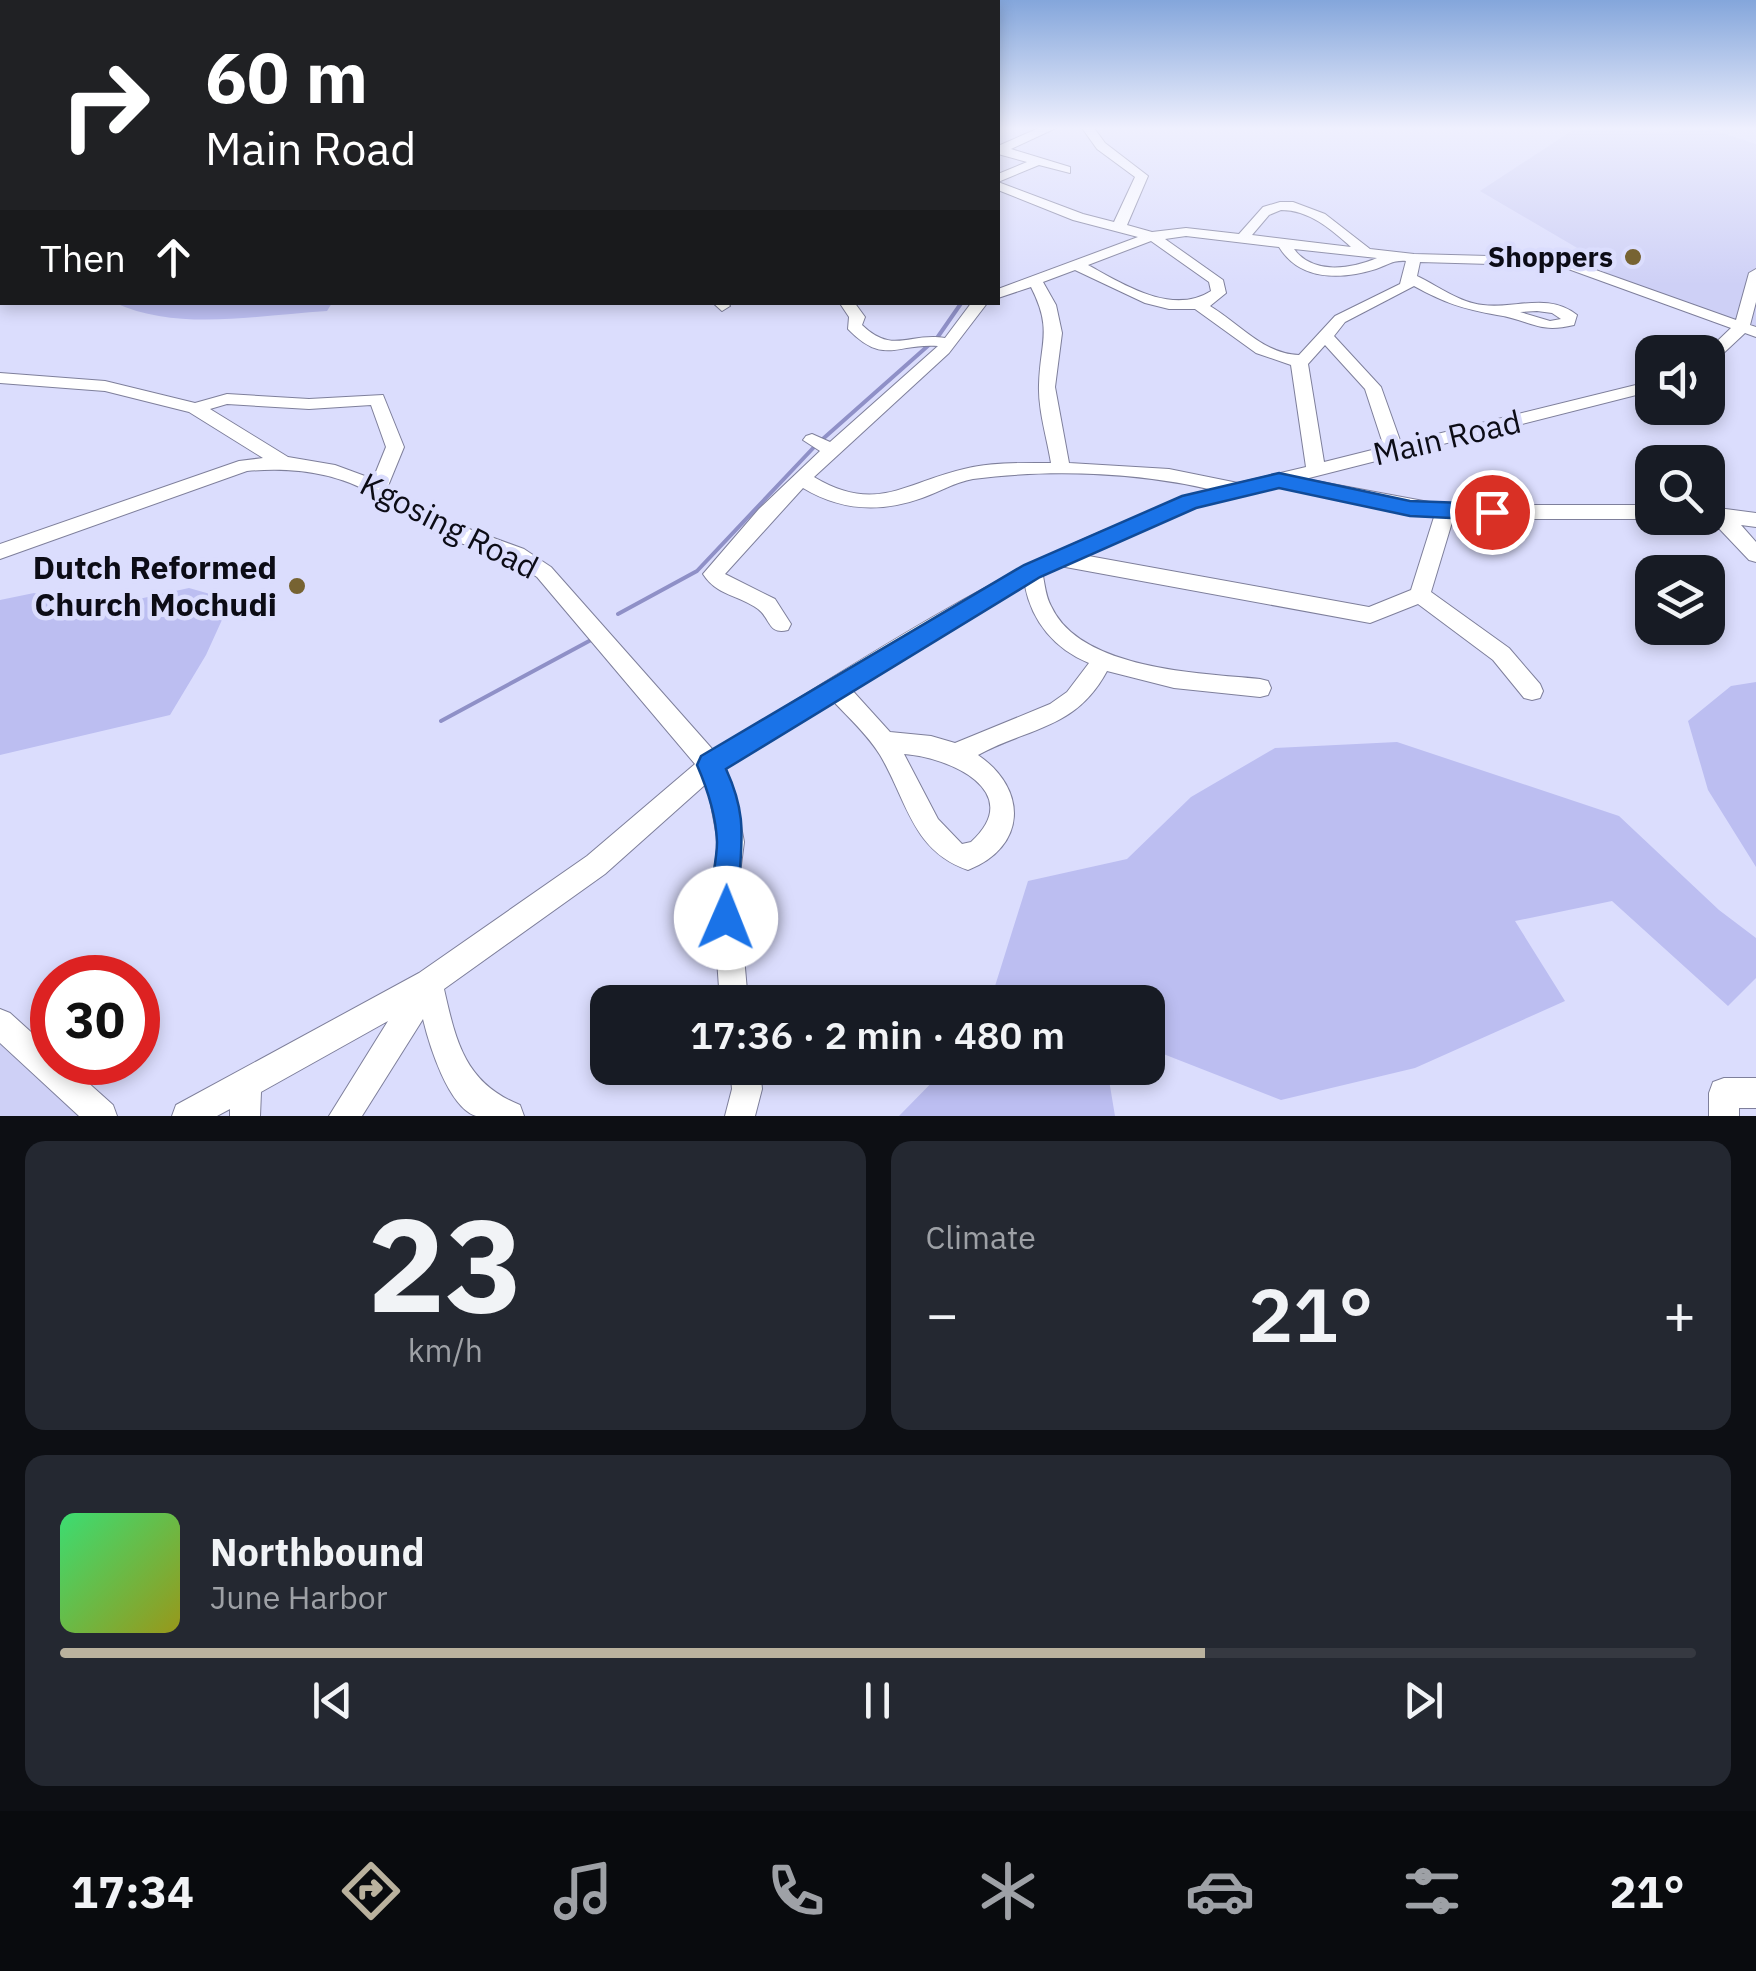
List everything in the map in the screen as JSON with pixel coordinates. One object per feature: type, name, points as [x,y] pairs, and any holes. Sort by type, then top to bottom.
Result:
[{"type":"street","points":[[1120,225],[1140,180]]},
{"type":"street","points":[[1000,183],[1078,217],[1152,236],[1216,280],[1219,293],[1202,307]]},
{"type":"street","points":[[1242,240],[1266,211],[1280,206],[1318,218],[1366,252]]},
{"type":"street","points":[[1000,293],[1080,267],[1152,236],[1186,232],[1286,247],[1414,258],[1562,262],[1749,330]]},
{"type":"street","points":[[1286,247],[1298,263],[1326,271],[1368,267],[1384,260],[1386,254]]},
{"type":"street","points":[[1299,361],[1340,319],[1393,295],[1412,279],[1414,258]]},
{"type":"street","points":[[1080,267],[1146,296],[1178,306],[1202,307],[1264,352],[1299,361]]},
{"type":"street","points":[[1725,347],[1749,330],[1756,273]]},
{"type":"street","points":[[1412,279],[1464,305],[1498,310]]},
{"type":"street","points":[[1035,280],[1048,304],[1054,333],[1047,387],[1060,468]]},
{"type":"street","points":[[848,305],[857,317],[854,326],[870,344],[892,348],[939,341]]},
{"type":"street","points":[[780,624],[769,603],[721,583],[713,574],[803,478],[823,446],[978,305]]},
{"type":"street","points":[[1325,336],[1373,387],[1394,450]]},
{"type":"street","points":[[1299,361],[1316,471]]},
{"type":"street","points":[[0,378],[105,386],[195,408],[283,462]]},
{"type":"street","name":"Main Road","points":[[429,984],[596,865],[710,765],[1058,558],[1190,502],[1635,390]]},
{"type":"street","points":[[195,408],[227,399],[309,404],[377,399],[395,447],[378,488]]},
{"type":"street","points":[[0,552],[223,471],[283,462]]},
{"type":"street","name":"Kgosing Road","points":[[283,462],[323,468],[378,488],[432,523],[518,554],[544,572],[710,765]]},
{"type":"street","points":[[803,478],[835,498],[886,505],[958,476],[1060,468],[1182,475],[1235,489]]},
{"type":"street","points":[[1279,480],[1445,512],[1635,512]]},
{"type":"street","points":[[1420,594],[1445,512]]},
{"type":"street","points":[[1725,516],[1756,520]]},
{"type":"street","points":[[1725,525],[1756,555]]},
{"type":"street","points":[[1058,558],[1370,615],[1420,594]]},
{"type":"street","points":[[1032,571],[1045,616],[1060,633],[1102,660],[1158,675],[1260,688]]},
{"type":"street","points":[[1420,594],[1501,654],[1532,692]]},
{"type":"street","points":[[955,756],[1007,730],[1060,714],[1081,698],[1102,660]]},
{"type":"street","points":[[835,688],[883,740],[942,841],[958,857],[968,858],[991,840],[1003,814],[1004,798],[998,787],[955,756],[932,746],[883,740]]},
{"type":"street","points":[[710,765],[722,790],[731,842],[724,888],[733,985]]},
{"type":"street","points":[[186,1116],[429,984]]},
{"type":"street","points":[[344,1116],[429,984]]},
{"type":"street","points":[[429,984],[439,1029],[466,1090],[478,1104],[509,1116]]},
{"type":"street","points":[[0,1023],[102,1116]]},
{"type":"street","points":[[245,1116],[246,1082]]},
{"type":"street","points":[[740,1116],[748,1085]]},
{"type":"street","points":[[1724,1116],[1724,1093],[1756,1093]]},
{"type":"shaded area","points":[[1497,180],[1756,180],[1756,332],[1573,262],[1579,249],[1480,191]]},
{"type":"shaded area","points":[[121,305],[331,305],[327,311],[219,319],[140,312]]},
{"type":"shaded area","points":[[189,588],[231,600],[206,655],[170,715],[0,755],[0,600],[34,593],[102,607]]},
{"type":"shaded area","points":[[1756,682],[1756,867],[1708,790],[1688,721],[1731,686]]},
{"type":"shaded area","points":[[1397,742],[1619,816],[1719,910],[1756,938],[1756,978],[1728,1006],[1612,901],[1515,921],[1565,1001],[1415,1068],[1281,1100],[1165,1055],[1165,985],[995,985],[1028,881],[1127,859],[1191,797],[1275,748]]},
{"type":"shaded area","points":[[0,1023],[30,1050],[30,1085],[68,1085],[102,1116],[0,1116]]},
{"type":"shaded area","points":[[929,1085],[1110,1085],[1115,1116],[899,1116]]},
{"type":"waterway","points":[[937,338],[960,305]]},
{"type":"waterway","points":[[618,614],[697,571],[816,445],[930,344]]},
{"type":"waterway","points":[[441,721],[591,640]]},
{"type":"place","name":"Shoppers","points":[[1633,257]]},
{"type":"place","name":"Dutch Reformed Church Mochudi","points":[[297,586]]},
{"type":"route","points":[[726,918],[724,888],[731,842],[722,790],[710,765],[926,631],[1032,571],[1190,502],[1279,480],[1410,509],[1492,512]]}]
